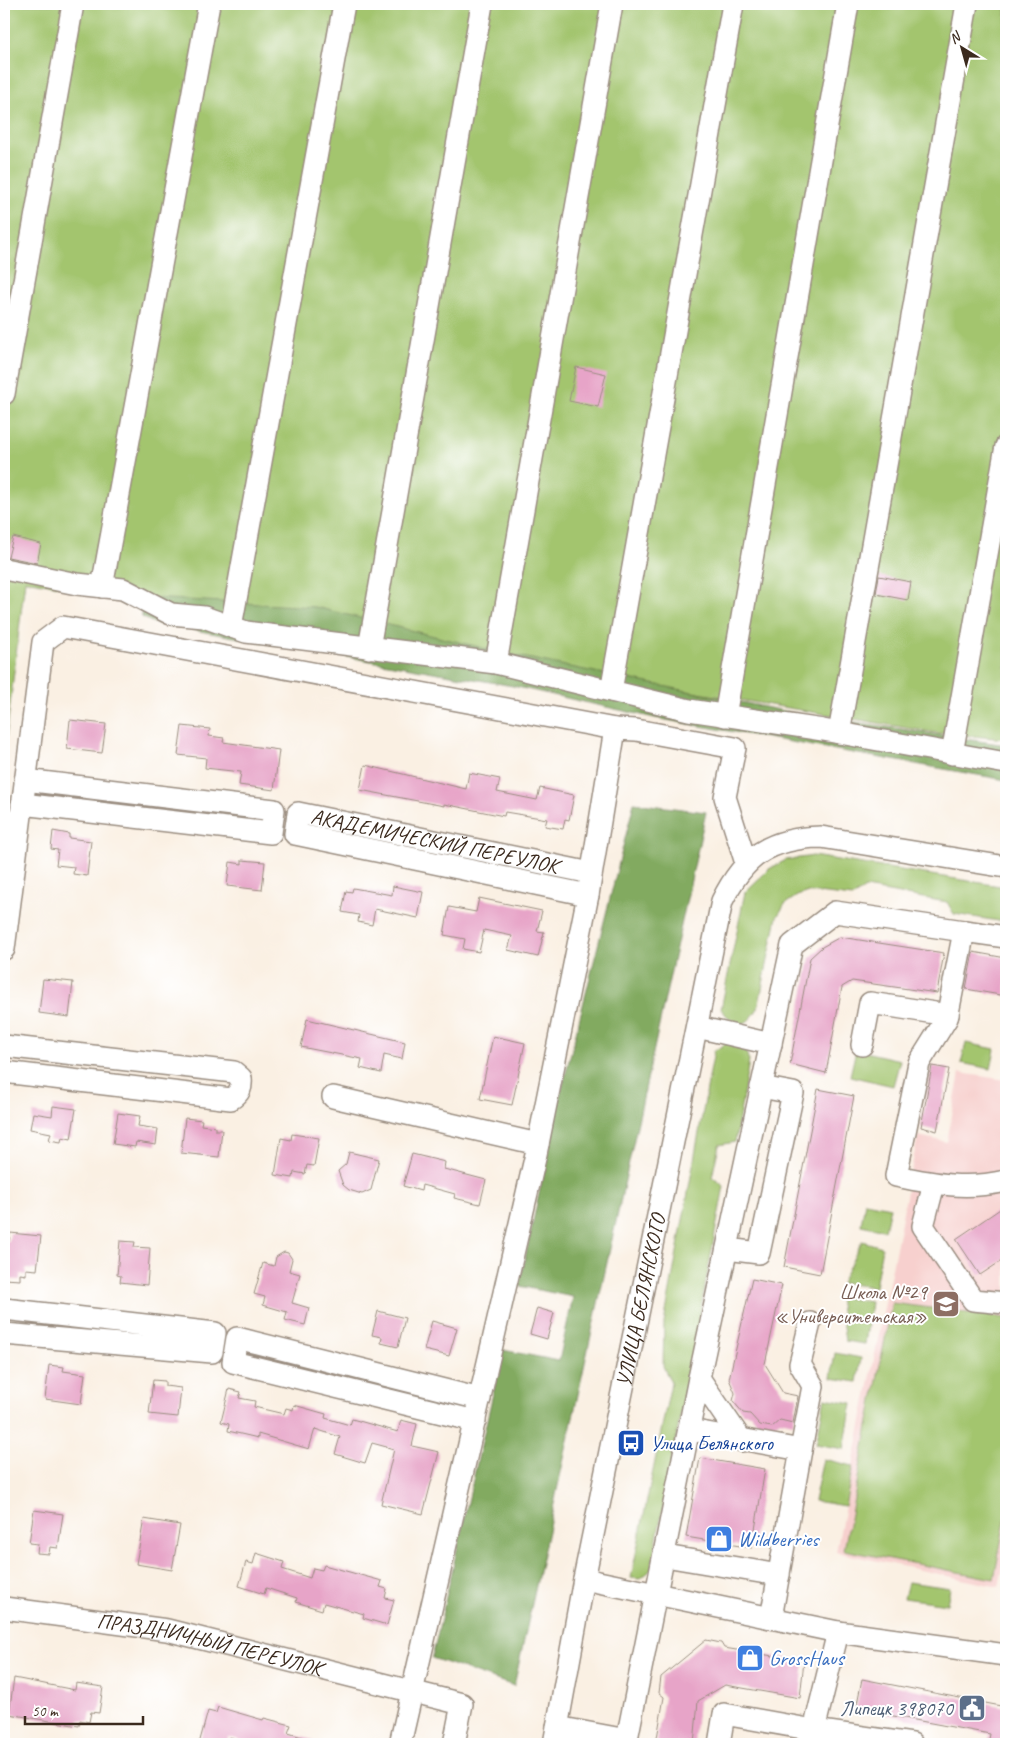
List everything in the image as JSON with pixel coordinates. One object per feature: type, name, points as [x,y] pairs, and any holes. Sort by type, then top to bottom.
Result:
[{"type":"street","points":[[4,394],[73,4]]},
{"type":"street","points":[[102,587],[209,4]]},
{"type":"street","points":[[231,627],[344,4]]},
{"type":"street","points":[[369,648],[482,4]]},
{"type":"street","points":[[496,663],[612,4]]},
{"type":"street","points":[[611,691],[733,4]]},
{"type":"street","points":[[725,716],[848,4]]},
{"type":"street","points":[[839,733],[967,4]]},
{"type":"street","points":[[952,754],[1006,446]]},
{"type":"street","points":[[4,569],[102,587],[123,589],[171,614],[204,617],[246,632],[496,663],[689,710],[839,733],[1006,763]]},
{"type":"street","points":[[4,949],[43,642],[62,627],[615,729],[636,730],[735,748],[725,797],[746,863]]},
{"type":"street","points":[[400,1744],[538,1144],[588,895],[615,729]]},
{"type":"street","points":[[22,804],[271,833],[274,810],[25,780]]},
{"type":"street","name":"АКАДЕМИЧЕСКИЙ ПЕРЕУЛОК","points":[[588,895],[294,834],[298,813],[591,873]]},
{"type":"street","name":"УЛИЦА БЕЛЯНСКОГО","points":[[556,1735],[584,1579],[722,901],[732,880],[746,863],[775,844],[798,837],[821,836],[1006,867]]},
{"type":"street","points":[[556,1735],[626,1742],[658,1593],[699,1378],[792,945],[835,912],[1006,937]]},
{"type":"street","points":[[964,931],[948,1015],[919,1063],[896,1176],[934,1184],[986,1186],[1006,1181]]},
{"type":"street","points":[[862,1045],[870,1003],[948,1015]]},
{"type":"street","points":[[697,1027],[771,1044]]},
{"type":"street","points":[[4,1046],[234,1072],[241,1078],[242,1086],[239,1094],[231,1099],[4,1072]]},
{"type":"street","points":[[727,1248],[759,1253],[793,1093],[762,1087]]},
{"type":"street","points":[[332,1097],[538,1144]]},
{"type":"street","points":[[934,1184],[923,1226],[973,1300],[1006,1303]]},
{"type":"street","points":[[4,1309],[215,1333],[212,1352],[4,1334]]},
{"type":"street","points":[[771,1618],[813,1386],[800,1364],[810,1322]]},
{"type":"street","points":[[475,1420],[233,1362],[237,1338],[480,1399]]},
{"type":"street","points":[[699,1378],[742,1440]]},
{"type":"street","points":[[690,1430],[801,1450]]},
{"type":"street","points":[[665,1556],[779,1575]]},
{"type":"street","points":[[584,1579],[838,1632],[1006,1652]]},
{"type":"street","name":"ПРАЗДНИЧНЫЙ ПЕРЕУЛОК","points":[[4,1608],[167,1630],[462,1704],[454,1744]]},
{"type":"street","points":[[814,1730],[838,1632]]},
{"type":"street","points":[[719,1744],[724,1714],[814,1730],[912,1744]]},
{"type":"shaded area","name":"Школа №29 «Университетская»","points":[[960,1073],[1006,1080],[1006,1550],[999,1587],[836,1552],[918,1136],[947,1142]]},
{"type":"green space","points":[[4,4],[1006,4],[1006,739],[937,733],[25,580],[4,755]]},
{"type":"green space","points":[[150,598],[315,607],[512,655],[794,713],[1006,745],[1006,780],[655,718],[513,686],[154,623],[142,617],[141,606]]},
{"type":"green space","points":[[634,803],[706,812],[514,1686],[432,1658],[503,1350],[559,1361],[573,1297],[519,1286],[561,1092]]},
{"type":"green space","points":[[813,856],[1006,887],[1006,915],[999,921],[954,914],[947,902],[865,888],[853,897],[808,892],[797,896],[785,904],[777,917],[758,1008],[754,1015],[745,1023],[736,1023],[721,1009],[745,892],[769,869],[786,860]]},
{"type":"green space","points":[[728,1042],[746,1052],[749,1061],[735,1142],[719,1145],[712,1177],[724,1186],[651,1570],[640,1579],[631,1578],[671,1383],[663,1366],[664,1323],[714,1051]]},
{"type":"green space","points":[[966,1043],[995,1049],[991,1069],[961,1063]]},
{"type":"green space","points":[[856,1050],[900,1060],[893,1086],[850,1076]]},
{"type":"green space","points":[[865,1202],[890,1207],[885,1230],[861,1225]]},
{"type":"green space","points":[[862,1241],[882,1247],[875,1287],[841,1283]]},
{"type":"green space","points":[[839,1297],[871,1302],[865,1344],[845,1341]]},
{"type":"green space","points":[[892,1303],[1006,1318],[1006,1515],[994,1579],[844,1550]]},
{"type":"green space","points":[[835,1353],[861,1358],[857,1382],[831,1378]]},
{"type":"green space","points":[[825,1398],[852,1403],[844,1449],[816,1444]]},
{"type":"green space","points":[[823,1459],[853,1466],[845,1506],[814,1501]]},
{"type":"green space","points":[[908,1582],[950,1588],[947,1604],[904,1598]]},
{"type":"building","points":[[576,367],[606,374],[598,407],[569,401]]},
{"type":"building","points":[[13,537],[41,544],[37,563],[8,557]]},
{"type":"building","points":[[879,576],[911,582],[908,600],[876,594]]},
{"type":"building","points":[[70,720],[106,724],[102,753],[67,749]]},
{"type":"building","points":[[182,726],[210,729],[209,736],[224,738],[223,742],[279,750],[274,790],[239,785],[241,772],[205,768],[206,758],[178,755]]},
{"type":"building","points":[[365,765],[466,789],[469,773],[500,779],[497,792],[537,800],[540,788],[574,795],[569,820],[565,819],[563,829],[545,826],[547,819],[505,812],[504,816],[360,790]]},
{"type":"building","points":[[53,831],[69,834],[69,838],[91,841],[87,876],[73,874],[74,867],[56,865],[58,850],[51,849]]},
{"type":"building","points":[[242,860],[265,862],[262,890],[227,886],[230,862],[242,864]]},
{"type":"building","points":[[393,886],[423,892],[418,918],[375,909],[372,925],[358,922],[359,915],[342,912],[346,891],[352,892],[353,888],[392,895]]},
{"type":"building","points":[[479,898],[542,911],[537,931],[544,932],[538,957],[508,950],[512,936],[484,930],[479,952],[463,949],[465,939],[444,935],[449,907],[476,912]]},
{"type":"building","points":[[840,937],[944,953],[937,993],[852,981],[842,987],[826,1073],[790,1064],[810,958],[822,947]]},
{"type":"building","points":[[973,952],[1006,958],[1006,996],[966,989]]},
{"type":"building","points":[[43,979],[73,982],[69,1017],[39,1013]]},
{"type":"building","points":[[307,1019],[405,1042],[402,1059],[384,1055],[381,1073],[360,1068],[362,1059],[301,1047]]},
{"type":"building","points":[[493,1036],[525,1043],[512,1105],[480,1099]]},
{"type":"building","points":[[932,1066],[949,1069],[937,1131],[921,1127]]},
{"type":"building","points":[[818,1089],[854,1096],[820,1274],[784,1267]]},
{"type":"building","points":[[53,1106],[76,1109],[71,1139],[62,1137],[61,1142],[49,1140],[51,1133],[30,1129],[33,1113],[52,1116]]},
{"type":"building","points":[[118,1113],[140,1116],[138,1126],[158,1129],[156,1145],[136,1142],[135,1147],[113,1144]]},
{"type":"building","points":[[185,1118],[202,1120],[201,1125],[215,1127],[215,1130],[222,1130],[219,1157],[181,1153]]},
{"type":"building","points":[[292,1134],[319,1138],[314,1166],[307,1165],[305,1174],[294,1172],[293,1178],[275,1175],[281,1138],[291,1140]]},
{"type":"building","points":[[349,1152],[379,1159],[371,1190],[362,1194],[349,1190],[343,1185],[338,1171],[346,1164]]},
{"type":"building","points":[[412,1154],[445,1162],[444,1169],[486,1180],[480,1204],[454,1198],[455,1194],[422,1185],[421,1191],[403,1186]]},
{"type":"building","points":[[1006,1205],[1006,1258],[980,1275],[956,1239]]},
{"type":"building","points":[[10,1233],[41,1236],[37,1270],[26,1269],[26,1275],[20,1274],[20,1280],[4,1279],[4,1241],[9,1241]]},
{"type":"building","points":[[120,1241],[135,1242],[134,1247],[150,1248],[147,1285],[120,1282],[121,1276],[117,1275]]},
{"type":"building","points":[[284,1252],[288,1253],[292,1259],[289,1271],[300,1274],[292,1303],[309,1308],[305,1325],[285,1320],[287,1312],[263,1305],[265,1297],[254,1294],[263,1263],[274,1266],[276,1257]]},
{"type":"building","points":[[752,1279],[782,1285],[765,1364],[783,1393],[798,1396],[793,1423],[780,1420],[772,1427],[760,1425],[750,1414],[743,1413],[733,1401],[735,1393],[729,1379]]},
{"type":"building","points":[[537,1308],[554,1313],[547,1339],[530,1334]]},
{"type":"building","points":[[378,1311],[405,1318],[398,1347],[381,1343],[382,1337],[372,1335]]},
{"type":"building","points":[[432,1321],[457,1328],[449,1356],[424,1350]]},
{"type":"building","points":[[49,1365],[64,1367],[63,1371],[85,1374],[81,1404],[45,1399]]},
{"type":"building","points":[[153,1380],[165,1381],[165,1386],[181,1388],[178,1417],[149,1414]]},
{"type":"building","points":[[229,1389],[241,1392],[239,1398],[255,1401],[254,1407],[284,1414],[286,1408],[293,1410],[294,1405],[326,1414],[325,1418],[350,1425],[352,1419],[398,1432],[401,1420],[417,1424],[412,1446],[439,1452],[423,1514],[381,1504],[394,1449],[372,1443],[365,1463],[335,1454],[340,1437],[315,1429],[309,1449],[258,1434],[258,1438],[228,1431],[229,1424],[221,1422]]},
{"type":"building","points":[[700,1458],[765,1469],[752,1548],[686,1537]]},
{"type":"building","points":[[34,1510],[63,1514],[58,1548],[50,1547],[49,1554],[37,1553],[38,1544],[29,1543]]},
{"type":"building","points":[[144,1519],[180,1525],[172,1570],[136,1564]]},
{"type":"building","points":[[256,1553],[284,1562],[282,1569],[310,1578],[313,1568],[322,1570],[324,1565],[382,1581],[380,1587],[387,1589],[385,1598],[394,1600],[387,1625],[363,1618],[364,1614],[324,1603],[322,1610],[296,1602],[297,1598],[266,1588],[264,1594],[239,1586],[246,1562],[253,1564]]},
{"type":"building","points":[[706,1640],[721,1643],[724,1648],[804,1661],[800,1698],[725,1685],[698,1701],[694,1744],[656,1744],[664,1697],[659,1693],[661,1677]]},
{"type":"building","points":[[14,1678],[75,1690],[76,1683],[103,1687],[99,1713],[91,1712],[89,1722],[80,1720],[79,1726],[9,1714]]},
{"type":"building","points":[[862,1679],[1006,1707],[1006,1744],[988,1744],[990,1734],[856,1709]]},
{"type":"building","points":[[218,1707],[263,1720],[264,1718],[291,1725],[288,1733],[313,1740],[313,1744],[254,1744],[229,1737],[227,1744],[199,1744],[208,1711],[216,1713]]},
{"type":"place","name":"Школа №29 «Университетская»","points":[[946,1304]]},
{"type":"place","name":"Улица Белянского","points":[[631,1443]]},
{"type":"place","name":"Wildberries","points":[[719,1539]]},
{"type":"place","name":"GrossHaus","points":[[750,1658]]},
{"type":"place","name":"Липецк 398070","points":[[972,1708]]}]
